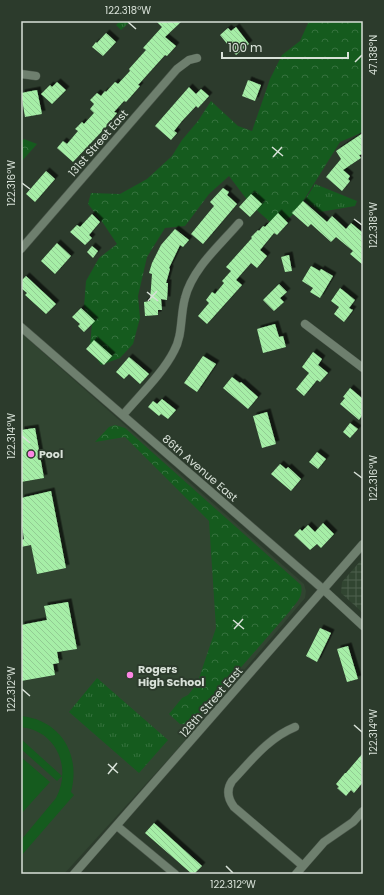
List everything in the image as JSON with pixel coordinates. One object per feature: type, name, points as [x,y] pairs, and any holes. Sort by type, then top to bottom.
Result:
[{"type":"street","name":"131st Street East","points":[[21,249],[177,69],[189,60],[197,58]]},
{"type":"street","points":[[21,74],[36,76]]},
{"type":"street","points":[[123,415],[166,365],[175,351],[180,334],[184,298],[192,278],[240,222]]},
{"type":"street","points":[[305,324],[363,368]]},
{"type":"street","name":"86th Avenue East","points":[[21,327],[324,590],[363,626]]},
{"type":"street","name":"128th Street East","points":[[74,874],[363,544]]},
{"type":"street","points":[[295,727],[279,735],[264,746],[232,781],[228,788],[228,795],[234,807],[303,866]]},
{"type":"street","points":[[296,874],[324,842],[353,822],[363,811]]},
{"type":"street","points":[[117,826],[175,874]]},
{"type":"shaded area","name":"Rogers High School","points":[[21,333],[304,584],[306,591],[305,598],[174,753],[64,874],[21,874]]},
{"type":"shaded area","points":[[363,558],[363,613],[341,593],[342,582]]},
{"type":"green space","points":[[120,21],[131,21],[121,30],[116,25]]},
{"type":"green space","points":[[309,21],[363,21],[363,132],[340,142],[297,211],[277,228],[251,205],[229,176],[209,194],[185,226],[165,228],[147,257],[138,296],[140,318],[133,344],[120,358],[101,365],[90,347],[92,323],[84,307],[86,281],[99,258],[117,244],[88,204],[91,193],[120,194],[147,179],[172,156],[211,101],[238,126],[252,131],[270,79],[282,55],[300,41]]},
{"type":"green space","points":[[24,139],[37,144],[21,162],[21,141]]},
{"type":"green space","points":[[315,184],[357,201],[355,206],[320,212],[305,200]]},
{"type":"green space","points":[[115,425],[125,428],[301,585],[302,589],[297,602],[290,611],[197,718],[189,724],[180,724],[169,714],[182,698],[188,695],[197,684],[216,628],[209,521],[125,437],[95,442],[109,427]]},
{"type":"green space","points":[[97,678],[168,740],[139,773],[69,712]]},
{"type":"green space","points":[[21,716],[35,719],[47,724],[57,732],[65,742],[73,765],[71,792],[74,795],[21,856],[21,840],[56,798],[61,786],[62,775],[58,753],[52,743],[44,736],[33,730],[21,727]]},
{"type":"green space","points":[[21,739],[62,776],[57,781],[21,749]]},
{"type":"green space","points":[[21,757],[50,782],[21,814]]},
{"type":"building","points":[[156,21],[182,21],[165,37],[176,46],[167,56],[165,55],[138,85],[140,86],[126,102],[124,101],[114,112],[117,113],[105,128],[73,162],[57,148],[63,141],[67,144],[78,131],[75,129],[82,122],[84,124],[94,113],[90,109],[94,104],[90,100],[97,93],[101,96],[115,82],[118,84],[130,71],[129,69],[146,50],[143,48],[162,27]]},
{"type":"building","points":[[236,27],[249,44],[236,55],[220,35],[228,28],[231,31]]},
{"type":"building","points":[[106,33],[116,42],[103,56],[92,47]]},
{"type":"building","points":[[248,80],[261,85],[255,101],[242,96]]},
{"type":"building","points":[[57,82],[66,90],[52,104],[41,94],[50,85],[52,87]]},
{"type":"building","points":[[189,87],[196,94],[201,89],[209,96],[198,108],[196,106],[182,121],[174,131],[177,133],[171,140],[155,126]]},
{"type":"building","points":[[37,90],[42,114],[25,117],[21,93]]},
{"type":"building","points":[[363,133],[363,154],[359,155],[361,158],[343,170],[350,176],[348,179],[350,181],[342,191],[326,177],[341,159],[336,151]]},
{"type":"building","points":[[46,171],[55,179],[35,202],[26,194]]},
{"type":"building","points":[[223,188],[229,192],[227,195],[237,204],[203,244],[191,234],[214,206],[210,202]]},
{"type":"building","points":[[251,194],[262,204],[250,217],[239,207]]},
{"type":"building","points":[[303,201],[327,222],[332,216],[346,229],[351,223],[363,233],[363,265],[350,254],[353,251],[336,237],[331,242],[311,224],[308,227],[292,213]]},
{"type":"building","points":[[278,213],[288,223],[277,235],[274,233],[260,250],[267,256],[257,268],[251,263],[236,280],[242,285],[207,324],[198,316],[209,303],[206,300],[212,292],[215,294],[224,283],[222,281],[231,271],[226,267],[252,238],[251,237],[263,226],[265,227]]},
{"type":"building","points":[[92,214],[100,222],[89,235],[92,238],[85,245],[70,232],[77,225],[80,227]]},
{"type":"building","points":[[175,229],[189,240],[183,247],[180,245],[169,268],[166,283],[168,283],[167,300],[161,299],[162,310],[158,310],[158,315],[145,316],[144,302],[150,301],[152,274],[149,273],[152,263],[161,245]]},
{"type":"building","points":[[57,243],[71,256],[55,274],[41,261]]},
{"type":"building","points":[[92,246],[98,251],[93,258],[87,252]]},
{"type":"building","points":[[289,255],[292,271],[285,272],[281,257]]},
{"type":"building","points":[[311,266],[320,271],[321,269],[333,276],[320,298],[310,292],[313,288],[302,281]]},
{"type":"building","points":[[26,276],[56,304],[46,314],[25,295],[27,293],[21,288],[21,281]]},
{"type":"building","points":[[279,284],[287,292],[280,298],[284,302],[274,311],[263,300]]},
{"type":"building","points":[[340,288],[355,300],[349,308],[353,310],[344,322],[334,314],[339,307],[331,301]]},
{"type":"building","points":[[81,308],[95,321],[84,332],[78,326],[80,324],[72,317]]},
{"type":"building","points":[[275,324],[279,337],[283,336],[286,347],[263,353],[257,329]]},
{"type":"building","points":[[94,340],[112,356],[104,365],[86,349]]},
{"type":"building","points":[[313,352],[322,359],[318,365],[328,373],[320,382],[317,380],[304,396],[296,389],[309,373],[302,367]]},
{"type":"building","points":[[203,356],[216,364],[197,392],[184,383]]},
{"type":"building","points":[[129,357],[149,374],[140,384],[129,374],[124,379],[116,372]]},
{"type":"building","points":[[232,377],[240,383],[241,382],[258,397],[248,409],[223,388]]},
{"type":"building","points":[[350,388],[363,399],[363,414],[359,420],[340,404]]},
{"type":"building","points":[[162,399],[176,410],[168,419],[161,414],[159,416],[148,407],[153,401],[157,404]]},
{"type":"building","points":[[267,412],[276,444],[262,448],[253,416]]},
{"type":"building","points":[[350,423],[358,429],[350,438],[343,432]]},
{"type":"building","name":"Pool","points":[[35,428],[44,478],[21,482],[21,430]]},
{"type":"building","points":[[317,452],[326,459],[318,469],[309,462]]},
{"type":"building","points":[[280,464],[286,469],[288,467],[301,479],[291,491],[271,474]]},
{"type":"building","points":[[51,491],[66,568],[37,574],[31,545],[21,547],[21,540],[24,539],[21,521],[21,498]]},
{"type":"building","points":[[323,523],[334,534],[321,548],[317,544],[310,550],[294,535],[300,529],[302,531],[308,525],[315,532]]},
{"type":"building","points":[[68,602],[77,649],[57,652],[59,663],[53,664],[55,675],[21,681],[21,625],[47,620],[44,606]]},
{"type":"building","points":[[320,628],[331,633],[317,662],[306,656]]},
{"type":"building","points":[[348,646],[358,679],[347,682],[337,649]]},
{"type":"building","points":[[363,753],[363,782],[354,793],[351,790],[346,796],[337,788],[339,787],[336,784]]},
{"type":"building","points":[[154,823],[202,866],[194,874],[192,874],[145,833]]},
{"type":"place","name":"Pool","points":[[31,454]]},
{"type":"place","name":"Rogers High School","points":[[130,675]]}]
